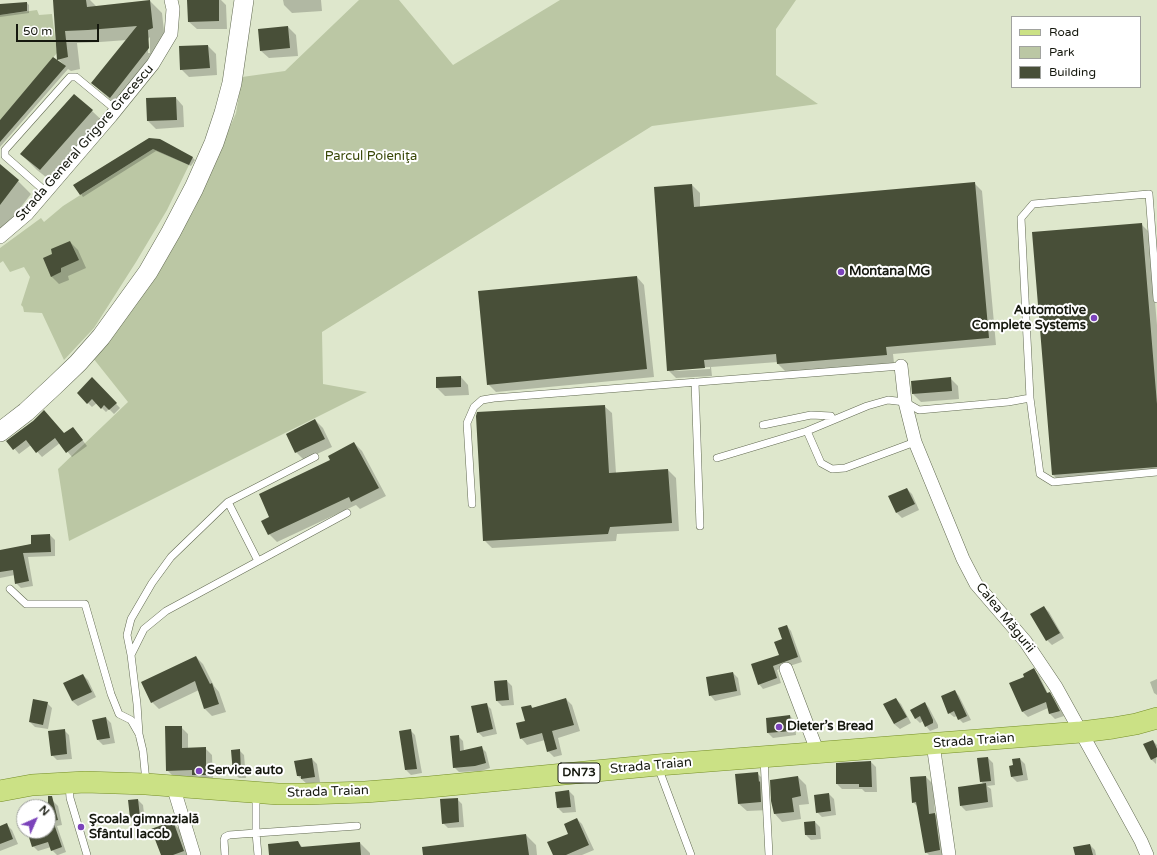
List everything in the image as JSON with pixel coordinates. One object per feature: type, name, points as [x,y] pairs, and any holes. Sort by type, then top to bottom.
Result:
[{"type":"main road","points":[[0,432],[26,412],[78,364],[118,314],[148,272],[171,232],[197,182],[214,143],[224,113],[232,82],[244,0]]},
{"type":"main road","name":"Strada Traian","points":[[0,791],[32,786],[69,783],[146,784],[305,794],[365,792],[445,786],[658,765],[1081,732],[1136,724],[1157,718]]},
{"type":"street","name":"Strada General Grigore Grecescu","points":[[0,236],[27,214],[154,64],[171,34],[173,9],[172,0]]},
{"type":"street","name":"Calea Măgurii","points":[[901,366],[904,402],[915,442],[963,559],[976,584],[1025,641],[1056,686],[1147,855]]},
{"type":"street","points":[[786,669],[818,753]]},
{"type":"street","points":[[933,744],[949,855]]},
{"type":"street","points":[[173,786],[194,855]]},
{"type":"lane","points":[[46,192],[5,156],[5,150],[70,77],[76,77],[116,110]]},
{"type":"lane","points":[[1157,299],[1149,194],[1032,204],[1021,218],[1030,398],[1040,474],[1053,482],[1157,472]]},
{"type":"lane","points":[[472,504],[467,423],[474,407],[482,400],[901,366]]},
{"type":"lane","points":[[695,382],[700,526]]},
{"type":"lane","points":[[717,458],[807,431],[867,406],[888,400],[904,402],[919,410],[1008,402],[1030,398]]},
{"type":"lane","points":[[763,425],[811,415],[831,416],[833,420]]},
{"type":"lane","points":[[807,431],[821,463],[832,469],[845,468],[915,442]]},
{"type":"lane","points":[[146,784],[128,635],[131,619],[152,583],[171,557],[228,502],[315,457]]},
{"type":"lane","points":[[228,502],[258,562]]},
{"type":"lane","points":[[131,655],[144,630],[166,612],[347,513]]},
{"type":"lane","points":[[10,588],[26,604],[85,604],[119,714],[131,720],[139,734]]},
{"type":"lane","points":[[764,757],[769,855]]},
{"type":"lane","points":[[658,765],[691,855]]},
{"type":"lane","points":[[69,783],[70,798],[87,855]]},
{"type":"lane","points":[[256,792],[256,833],[258,855]]},
{"type":"lane","points":[[226,855],[224,840],[225,837],[229,835],[357,826]]},
{"type":"green space","name":"Parcul Poieniţa","points":[[359,0],[399,0],[453,65],[560,0],[796,0],[776,29],[776,75],[818,104],[652,126],[322,332],[323,384],[367,392],[69,541],[58,469],[128,402],[93,358],[150,282],[194,210],[236,113],[242,77],[285,71]]},
{"type":"green space","points":[[37,10],[39,15],[52,14],[57,53],[0,120],[0,15]]},
{"type":"green space","points":[[153,149],[189,165],[167,210],[94,328],[64,360],[42,313],[24,312],[21,305],[30,277],[24,267],[10,272],[3,261],[0,263],[0,248],[41,218],[44,222],[63,206]]},
{"type":"building","points":[[53,0],[86,0],[87,7],[150,0],[153,28],[148,30],[149,48],[110,98],[91,83],[137,26],[65,31],[68,57],[57,60]]},
{"type":"building","points":[[187,0],[219,0],[219,21],[188,22]]},
{"type":"building","points":[[27,2],[27,11],[0,15],[0,4]]},
{"type":"building","points":[[288,26],[290,48],[260,51],[258,29]]},
{"type":"building","points":[[208,45],[210,68],[180,70],[179,46]]},
{"type":"building","points":[[53,57],[66,66],[0,142],[0,120]]},
{"type":"building","points":[[74,94],[93,110],[40,170],[20,154]]},
{"type":"building","points":[[176,97],[177,120],[147,121],[146,98]]},
{"type":"building","points":[[149,138],[160,139],[193,157],[189,165],[153,149],[80,195],[73,185]]},
{"type":"building","points":[[0,164],[19,180],[0,205]]},
{"type":"building","name":"Montana MG","points":[[975,182],[989,338],[886,347],[887,355],[777,364],[776,354],[704,360],[705,368],[667,371],[654,187],[692,184],[694,207]]},
{"type":"building","name":"Automotive Complete Systems","points":[[1142,223],[1157,404],[1157,467],[1052,475],[1032,232]]},
{"type":"building","points":[[70,241],[79,260],[61,268],[61,272],[51,277],[43,258],[52,254],[51,249]]},
{"type":"building","points":[[637,276],[647,369],[487,385],[478,291]]},
{"type":"building","points":[[461,376],[461,387],[436,388],[436,377]]},
{"type":"building","points":[[92,377],[117,403],[109,410],[104,405],[101,409],[92,399],[87,404],[77,393]]},
{"type":"building","points":[[951,377],[952,391],[912,394],[911,381]]},
{"type":"building","points":[[605,405],[609,473],[668,469],[672,523],[610,527],[608,534],[483,541],[477,412]]},
{"type":"building","points":[[44,410],[64,433],[73,427],[83,440],[66,453],[55,438],[36,453],[26,440],[13,450],[6,441],[33,421]]},
{"type":"building","points":[[315,419],[325,439],[295,453],[286,434]]},
{"type":"building","points":[[354,442],[379,488],[351,502],[349,497],[268,535],[261,521],[269,517],[259,494],[330,460],[328,456]]},
{"type":"building","points":[[907,488],[915,504],[896,513],[888,496]]},
{"type":"building","points":[[50,534],[51,552],[23,553],[29,581],[15,584],[13,570],[0,572],[0,550],[31,544],[31,535]]},
{"type":"building","points":[[1044,606],[1060,633],[1046,641],[1030,614]]},
{"type":"building","points":[[787,625],[798,657],[773,666],[777,678],[758,685],[751,664],[779,655],[774,642],[782,639],[778,628]]},
{"type":"building","points":[[196,656],[210,684],[212,683],[219,704],[204,709],[195,681],[151,703],[141,682]]},
{"type":"building","points":[[1034,668],[1047,693],[1050,692],[1060,711],[1049,714],[1046,702],[1022,712],[1009,683],[1024,677],[1023,674]]},
{"type":"building","points":[[733,672],[737,691],[709,696],[706,677]]},
{"type":"building","points":[[83,674],[92,692],[72,701],[63,683]]},
{"type":"building","points":[[507,680],[509,700],[496,701],[494,681]]},
{"type":"building","points":[[955,690],[967,716],[958,720],[954,711],[948,714],[941,696]]},
{"type":"building","points":[[566,698],[574,725],[552,731],[557,749],[547,752],[542,733],[520,739],[516,723],[525,721],[521,707],[531,705],[532,708]]},
{"type":"building","points":[[896,698],[907,717],[894,724],[883,704]]},
{"type":"building","points":[[33,699],[48,702],[43,725],[29,722]]},
{"type":"building","points":[[925,702],[933,723],[925,727],[920,716],[915,719],[910,710]]},
{"type":"building","points":[[487,703],[493,729],[477,733],[471,706]]},
{"type":"building","points":[[790,715],[792,731],[767,733],[766,718]]},
{"type":"building","points":[[106,717],[110,738],[97,740],[92,720]]},
{"type":"building","points":[[165,726],[182,726],[182,748],[206,747],[206,775],[192,775],[192,770],[166,771]]},
{"type":"building","points":[[65,729],[67,754],[51,756],[48,731]]},
{"type":"building","points":[[411,729],[417,769],[405,770],[399,731]]},
{"type":"building","points":[[459,735],[460,751],[482,746],[486,763],[475,766],[453,768],[450,736]]},
{"type":"building","points":[[1153,740],[1157,749],[1157,757],[1151,760],[1143,744]]},
{"type":"building","points":[[240,749],[241,773],[233,774],[231,750]]},
{"type":"building","points":[[988,757],[991,781],[980,782],[977,758]]},
{"type":"building","points":[[312,758],[315,777],[301,779],[301,776],[297,776],[294,761]]},
{"type":"building","points":[[1020,758],[1023,775],[1011,777],[1009,766],[1013,765],[1012,759]]},
{"type":"building","points":[[871,761],[872,787],[859,787],[859,784],[836,784],[836,763]]},
{"type":"building","points":[[758,772],[761,802],[738,804],[735,774]]},
{"type":"building","points":[[798,776],[801,796],[792,798],[794,812],[774,814],[771,801],[770,780]]},
{"type":"building","points":[[926,776],[929,814],[935,813],[940,850],[925,853],[916,802],[912,803],[910,777]]},
{"type":"building","points":[[986,783],[988,802],[960,806],[958,787]]},
{"type":"building","points":[[569,790],[571,807],[557,808],[555,792]]},
{"type":"building","points":[[829,793],[831,811],[816,813],[814,795]]},
{"type":"building","points":[[48,796],[52,796],[53,799],[48,799]]},
{"type":"building","points":[[458,798],[459,822],[442,824],[440,799]]},
{"type":"building","points":[[138,799],[140,817],[130,818],[128,800]]},
{"type":"building","points":[[577,818],[589,845],[566,855],[553,855],[547,842],[568,834],[564,824]]},
{"type":"building","points":[[173,821],[184,851],[173,855],[161,855],[151,829]]},
{"type":"building","points":[[815,821],[816,835],[805,835],[804,822]]},
{"type":"building","points":[[7,823],[13,839],[0,844],[0,826]]},
{"type":"building","points":[[56,830],[62,847],[51,851],[48,842],[32,847],[30,839],[56,839]]},
{"type":"building","points":[[526,834],[529,855],[423,855],[422,847]]},
{"type":"building","points":[[298,841],[301,847],[360,842],[361,855],[269,855],[268,844]]},
{"type":"building","points":[[1090,844],[1093,855],[1075,855],[1073,847]]},
{"type":"place","name":"Montana MG","points":[[841,272]]},
{"type":"place","name":"Automotive Complete Systems","points":[[1094,318]]},
{"type":"place","name":"Dieter’s Bread","points":[[779,727]]},
{"type":"place","name":"Service auto","points":[[199,771]]},
{"type":"place","name":"Şcoala gimnazială Sfântul Iacob","points":[[81,827]]}]
